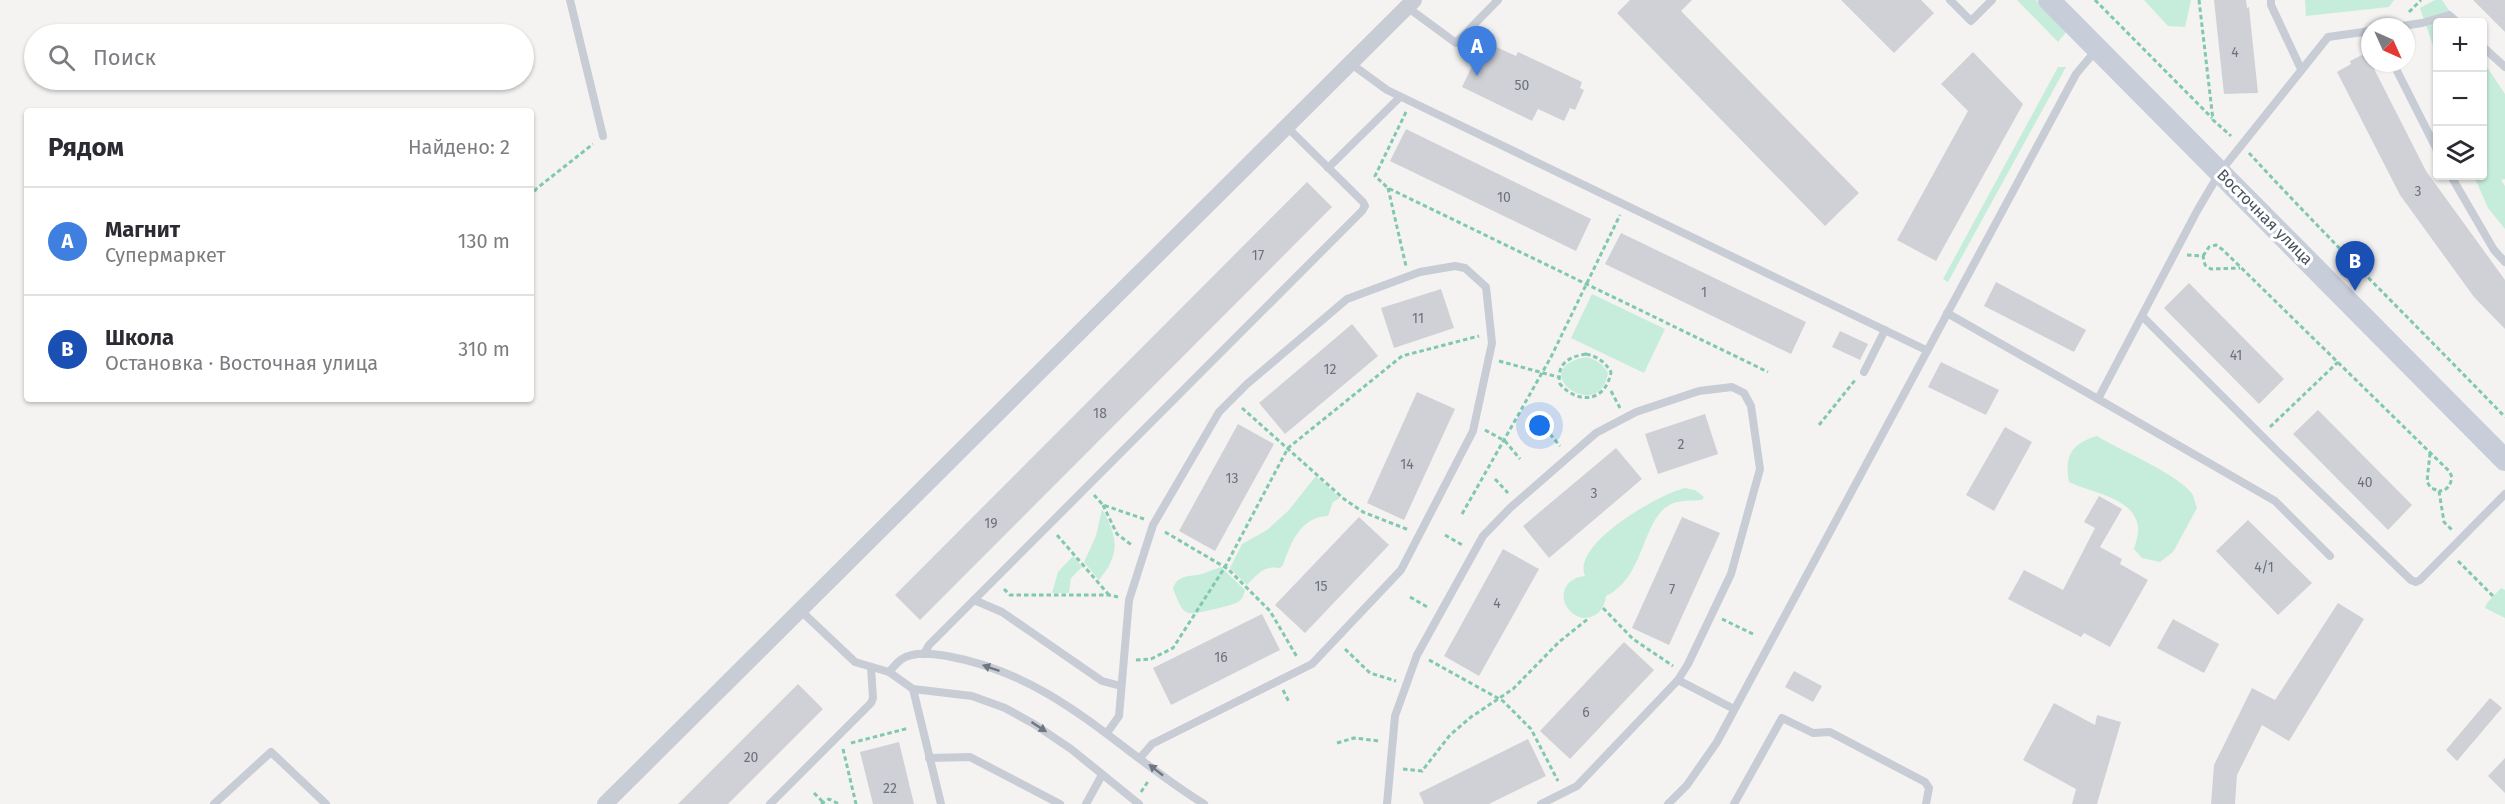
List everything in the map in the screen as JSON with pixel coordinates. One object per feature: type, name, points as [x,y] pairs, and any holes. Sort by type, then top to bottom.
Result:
[{"type":"main road","name":"Восточная улица","points":[[2049,0],[2505,460]]},
{"type":"street","points":[[605,804],[1410,4]]},
{"type":"lane","points":[[570,0],[603,136]]},
{"type":"lane","points":[[1410,4],[1456,43],[1498,0]]},
{"type":"lane","points":[[1950,0],[1971,21],[1992,0]]},
{"type":"lane","points":[[2271,0],[2271,5],[2301,69]]},
{"type":"lane","points":[[2439,18],[2449,15],[2452,18]]},
{"type":"lane","points":[[2415,24],[2433,20]]},
{"type":"lane","points":[[2098,399],[2220,172],[2328,37],[2361,32]]},
{"type":"lane","points":[[1673,803],[1701,766],[1734,709],[2076,74],[2097,48]]},
{"type":"lane","points":[[2487,51],[2505,67]]},
{"type":"lane","points":[[1350,63],[1400,97],[1926,350]]},
{"type":"lane","points":[[2398,72],[2433,142]]},
{"type":"lane","points":[[1328,168],[1400,97]]},
{"type":"lane","points":[[924,654],[929,645],[1362,211],[1365,206],[1363,202],[1287,127]]},
{"type":"lane","points":[[2453,180],[2494,250],[2505,262]]},
{"type":"lane","points":[[1107,733],[1119,716],[1129,600],[1153,525],[1219,411],[1347,299],[1408,277],[1461,266],[1483,283],[1488,291],[1492,343],[1474,424],[1401,570],[1312,664],[1152,744],[1140,758]]},
{"type":"lane","points":[[1947,313],[2275,501],[2330,556]]},
{"type":"lane","points":[[2142,315],[2261,436],[2411,580],[2416,582],[2420,580],[2505,494]]},
{"type":"lane","points":[[1864,372],[1885,330]]},
{"type":"lane","points":[[1388,804],[1395,716],[1406,684],[1417,655],[1484,536],[1509,508],[1596,433],[1636,412],[1699,392],[1732,387],[1744,393],[1749,399],[1760,469],[1731,574],[1681,676],[1576,786],[1541,804]]},
{"type":"lane","points":[[974,600],[1002,612],[1102,681],[1121,686]]},
{"type":"lane","points":[[800,610],[855,662],[889,672],[913,689],[972,696],[1005,708],[1071,749],[1101,775],[1139,799]]},
{"type":"lane","points":[[889,672],[904,658],[924,654],[963,659],[1029,683],[1065,703],[1183,791],[1204,804]]},
{"type":"lane","points":[[770,804],[871,703],[873,698],[871,667]]},
{"type":"lane","points":[[1681,676],[1734,709]]},
{"type":"lane","points":[[913,689],[941,804]]},
{"type":"lane","points":[[1734,804],[1782,718],[1813,733],[1830,732],[1925,782],[1929,788],[1926,804]]},
{"type":"lane","points":[[214,804],[272,752],[326,804]]},
{"type":"lane","points":[[929,758],[970,757],[1060,804]]},
{"type":"lane","points":[[1086,804],[1101,775]]},
{"type":"path","points":[[2095,0],[2213,120],[2241,145],[2331,242],[2390,297],[2505,417]]},
{"type":"path","points":[[2199,0],[2213,120]]},
{"type":"path","points":[[1411,102],[1375,176],[1388,188],[1768,372]]},
{"type":"path","points":[[534,193],[603,136]]},
{"type":"path","points":[[1388,188],[1408,277]]},
{"type":"path","points":[[1462,514],[1542,373],[1625,205]]},
{"type":"path","points":[[2242,268],[2211,269],[2205,265],[2202,260],[2203,256],[2209,246],[2216,245],[2242,268],[2430,453],[2452,477],[2450,485],[2445,490],[2439,491],[2431,488],[2427,482],[2430,453]]},
{"type":"path","points":[[2174,254],[2203,256]]},
{"type":"path","points":[[1135,660],[1151,659],[1173,648],[1226,567],[1288,448],[1402,356],[1481,336]]},
{"type":"path","points":[[1586,354],[1598,357],[1611,372],[1609,384],[1600,395],[1587,397],[1575,396],[1560,384],[1558,377],[1562,364],[1572,357],[1586,354]]},
{"type":"path","points":[[1489,358],[1558,377]]},
{"type":"path","points":[[2261,436],[2338,362]]},
{"type":"path","points":[[1820,425],[1864,372]]},
{"type":"path","points":[[1232,398],[1344,499],[1364,512],[1420,534]]},
{"type":"path","points":[[1474,424],[1504,441],[1520,459]]},
{"type":"path","points":[[1086,488],[1103,505],[1117,534],[1127,543],[1145,551]]},
{"type":"path","points":[[2439,491],[2444,522],[2460,539]]},
{"type":"path","points":[[1103,505],[1140,517],[1226,567],[1270,611],[1304,668]]},
{"type":"path","points":[[1048,526],[1109,595]]},
{"type":"path","points":[[2448,552],[2493,596]]},
{"type":"path","points":[[995,580],[1010,595],[1109,595],[1129,600]]},
{"type":"path","points":[[1603,608],[1633,639],[1681,676]]},
{"type":"path","points":[[1712,614],[1753,634]]},
{"type":"path","points":[[1402,769],[1422,771],[1450,735],[1471,717],[1513,689],[1559,642],[1589,618]]},
{"type":"path","points":[[1335,640],[1370,673],[1406,684]]},
{"type":"path","points":[[1428,659],[1499,699],[1531,729],[1559,783],[1567,791]]},
{"type":"path","points":[[850,804],[855,803],[843,745],[910,728]]},
{"type":"path","points":[[1337,743],[1354,738],[1393,742]]},
{"type":"path","points":[[1139,799],[1152,776]]},
{"type":"path","points":[[814,793],[822,803],[834,799],[840,804]]},
{"type":"green space","points":[[2017,0],[2036,0],[2067,31],[2058,42]]},
{"type":"green space","points":[[2144,0],[2191,0],[2185,27],[2168,26]]},
{"type":"green space","points":[[2305,0],[2394,0],[2389,7],[2306,16]]},
{"type":"green space","points":[[2435,0],[2442,0],[2454,18],[2433,18],[2433,45],[2420,8]]},
{"type":"green space","points":[[2058,67],[2066,67],[1948,282],[1943,279]]},
{"type":"green space","points":[[2487,67],[2505,94],[2505,179],[2501,180],[2505,186],[2505,229],[2488,208],[2476,180],[2487,180]]},
{"type":"green space","points":[[1592,294],[1665,329],[1644,373],[1571,338]]},
{"type":"green space","points":[[1586,357],[1599,362],[1608,373],[1602,388],[1592,395],[1580,394],[1570,389],[1563,381],[1562,372],[1568,363]]},
{"type":"green space","points":[[2097,436],[2170,476],[2181,483],[2192,495],[2197,508],[2173,552],[2160,562],[2142,558],[2134,549],[2138,526],[2135,516],[2128,508],[2110,497],[2069,482],[2068,465],[2072,452],[2081,442]]},
{"type":"green space","points":[[1316,476],[1340,498],[1333,502],[1328,516],[1310,521],[1298,533],[1280,568],[1265,569],[1247,585],[1230,568],[1242,544],[1267,530],[1288,511]]},
{"type":"green space","points":[[1685,488],[1695,490],[1704,497],[1702,500],[1674,503],[1663,509],[1655,520],[1629,575],[1619,587],[1606,596],[1601,610],[1587,618],[1574,614],[1564,602],[1565,588],[1569,582],[1585,576],[1584,563],[1591,550],[1620,522],[1638,510]]},
{"type":"green space","points":[[1102,509],[1115,545],[1111,562],[1099,580],[1084,562],[1096,536]]},
{"type":"green space","points":[[1073,556],[1082,567],[1071,578],[1069,593],[1052,593],[1058,572]]},
{"type":"green space","points":[[1221,567],[1245,590],[1241,599],[1235,603],[1205,611],[1188,613],[1185,611],[1180,606],[1173,589],[1175,584],[1181,578]]},
{"type":"green space","points":[[2501,588],[2505,590],[2505,618],[2485,608]]},
{"type":"building","points":[[1630,0],[1692,0],[1681,11],[1859,193],[1825,226],[1617,13]]},
{"type":"building","points":[[1841,0],[1921,0],[1934,13],[1894,53]]},
{"type":"building","points":[[2214,0],[2246,0],[2247,8],[2249,7],[2258,93],[2224,94]]},
{"type":"building","points":[[2473,0],[2505,0],[2505,32]]},
{"type":"building","points":[[1494,46],[1516,56],[1518,52],[1582,82],[1580,88],[1584,90],[1575,110],[1570,108],[1564,121],[1538,109],[1532,121],[1462,87],[1476,58]]},
{"type":"building","points":[[1973,52],[2023,104],[1936,261],[1897,240],[1968,111],[1941,84]]},
{"type":"building","points":[[2361,56],[2361,72],[2376,72],[2426,171],[2505,280],[2505,329],[2474,297],[2400,195],[2337,72],[2351,64],[2350,61]]},
{"type":"building","points":[[1406,129],[1591,219],[1576,251],[1390,161]]},
{"type":"building","points":[[1307,182],[1332,207],[920,620],[895,595]]},
{"type":"building","points":[[1621,233],[1806,322],[1791,354],[1605,264]]},
{"type":"building","points":[[1996,282],[2086,330],[2074,352],[1984,306]]},
{"type":"building","points":[[2189,283],[2284,379],[2259,404],[2164,308]]},
{"type":"building","points":[[1441,289],[1454,328],[1394,348],[1381,308]]},
{"type":"building","points":[[1352,324],[1378,356],[1285,434],[1259,403]]},
{"type":"building","points":[[1840,331],[1868,344],[1860,360],[1832,347]]},
{"type":"building","points":[[1941,362],[1999,390],[1986,415],[1928,387]]},
{"type":"building","points":[[1417,392],[1455,409],[1404,520],[1367,503]]},
{"type":"building","points":[[2318,410],[2412,505],[2388,530],[2293,434]]},
{"type":"building","points":[[1705,414],[1718,454],[1658,474],[1645,434]]},
{"type":"building","points":[[1238,424],[1274,444],[1215,551],[1179,531]]},
{"type":"building","points":[[2005,427],[2032,442],[1994,511],[1966,495]]},
{"type":"building","points":[[1616,448],[1642,479],[1549,558],[1523,526]]},
{"type":"building","points":[[2099,496],[2122,509],[2100,547],[2122,559],[2120,564],[2148,580],[2110,647],[2084,633],[2081,637],[2008,599],[2024,570],[2063,590],[2095,528],[2084,522]]},
{"type":"building","points":[[1359,517],[1389,545],[1305,633],[1275,605]]},
{"type":"building","points":[[1682,517],[1720,533],[1669,645],[1632,628]]},
{"type":"building","points":[[2248,520],[2312,583],[2278,615],[2216,551]]},
{"type":"building","points":[[1503,549],[1539,569],[1479,676],[1444,656]]},
{"type":"building","points":[[2338,603],[2364,619],[2289,741],[2262,725],[2237,775],[2235,804],[2211,804],[2214,765],[2252,688],[2275,700]]},
{"type":"building","points":[[1262,614],[1280,650],[1171,705],[1153,668]]},
{"type":"building","points":[[2173,619],[2219,644],[2204,673],[2157,648]]},
{"type":"building","points":[[1624,642],[1654,670],[1570,759],[1540,731]]},
{"type":"building","points":[[1794,671],[1822,686],[1813,702],[1785,687]]},
{"type":"building","points":[[798,684],[823,709],[728,804],[678,804]]},
{"type":"building","points":[[2490,698],[2502,708],[2457,761],[2446,750]]},
{"type":"building","points":[[2054,703],[2095,725],[2097,715],[2121,722],[2097,804],[2072,804],[2076,789],[2023,760]]},
{"type":"building","points":[[1528,739],[1546,776],[1489,804],[1424,804],[1419,793]]},
{"type":"building","points":[[899,742],[914,804],[873,804],[860,752]]},
{"type":"building","points":[[2505,758],[2505,793],[2488,776]]},
{"type":"place","name":"Магнит","points":[[1477,76]]},
{"type":"place","name":"Школа","points":[[2355,291]]}]
